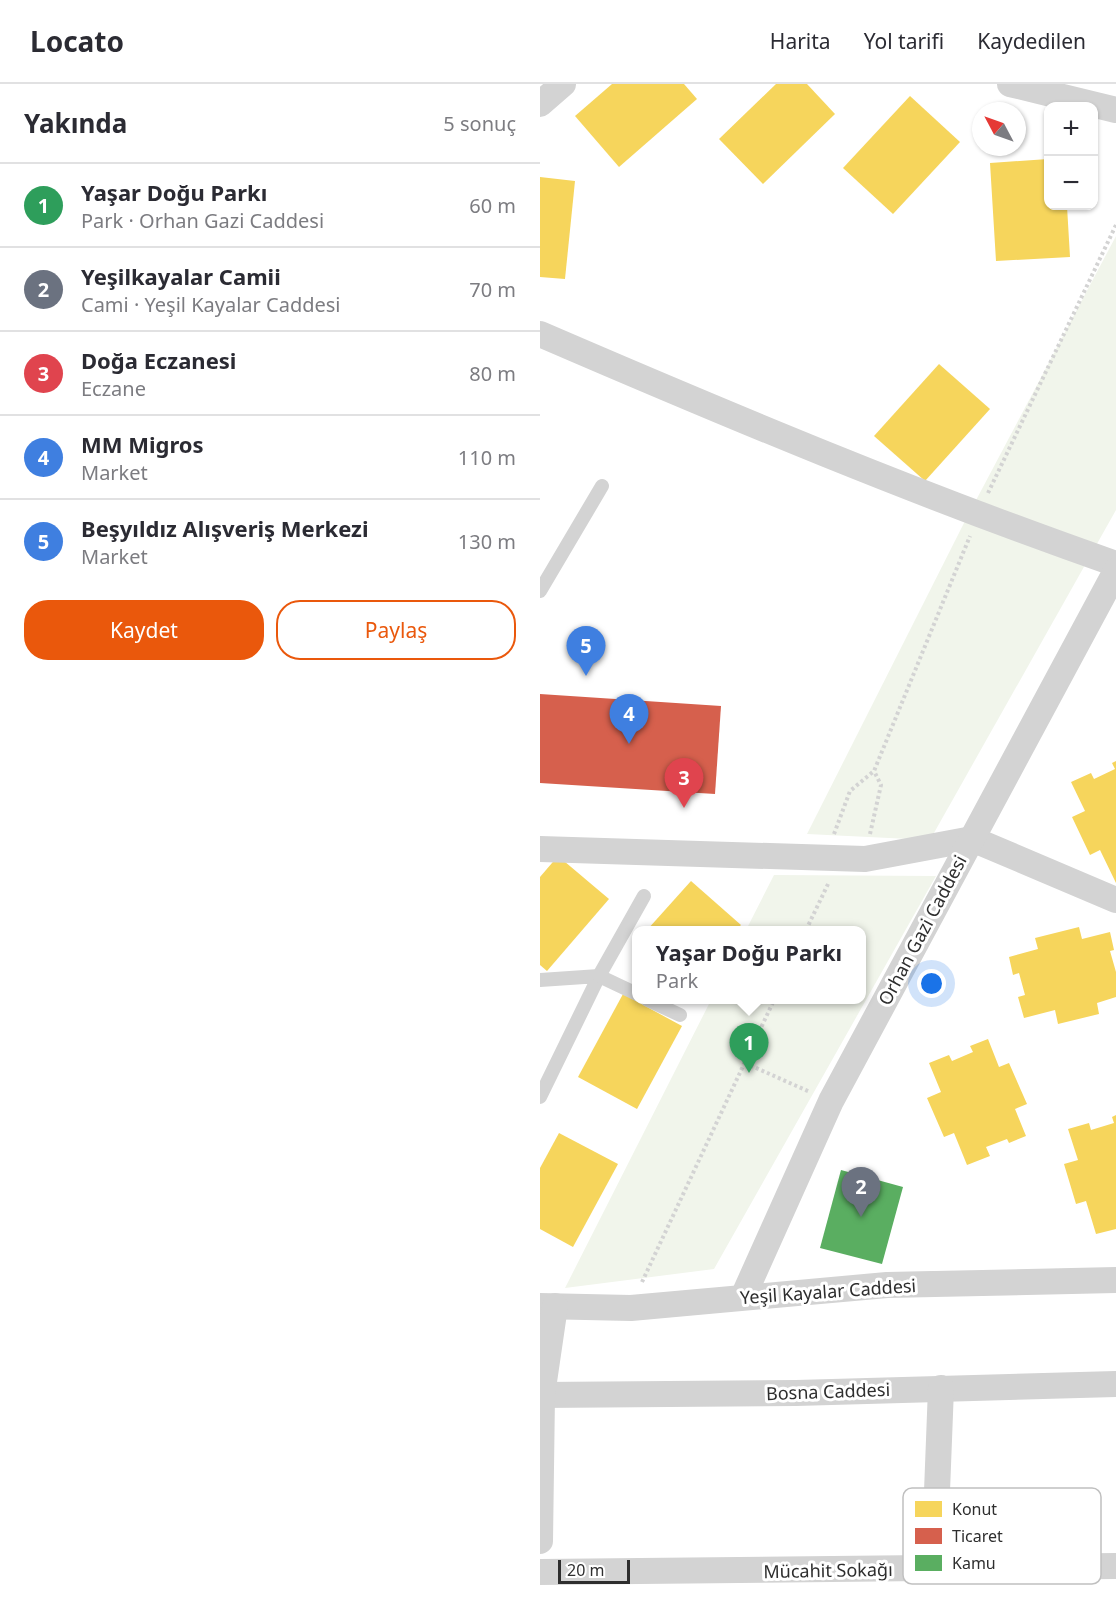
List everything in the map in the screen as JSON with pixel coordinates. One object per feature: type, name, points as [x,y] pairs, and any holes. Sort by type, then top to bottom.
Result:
[{"type":"street","points":[[540,104],[563,84]]},
{"type":"street","points":[[1010,84],[1116,110]]},
{"type":"street","points":[[540,334],[978,516],[1116,564]]},
{"type":"street","name":"Orhan Gazi Caddesi","points":[[743,1297],[831,1101],[1116,571]]},
{"type":"street","points":[[540,849],[843,858],[972,839],[1116,900]]},
{"type":"street","name":"Yeşil Kayalar Caddesi","points":[[548,1306],[631,1308],[887,1285],[1116,1280]]},
{"type":"street","points":[[540,1540],[541,1395],[548,1306]]},
{"type":"street","name":"Bosna Caddesi","points":[[541,1395],[796,1393],[1116,1384]]},
{"type":"street","points":[[937,1488],[941,1388]]},
{"type":"street","name":"Mücahit Sokağı","points":[[1101,1566],[1116,1566]]},
{"type":"street","name":"Mücahit Sokağı","points":[[540,1572],[903,1569]]},
{"type":"lane","points":[[540,591],[602,486]]},
{"type":"lane","points":[[540,1097],[599,976],[644,896]]},
{"type":"lane","points":[[540,980],[599,976],[632,992]]},
{"type":"lane","points":[[658,1004],[680,1015]]},
{"type":"path","points":[[843,858],[850,791],[874,771],[978,516],[1116,225]]},
{"type":"path","points":[[808,926],[881,785],[874,771]]},
{"type":"path","points":[[631,1308],[772,1004]]},
{"type":"path","points":[[745,1063],[831,1101]]},
{"type":"shaded area","points":[[1116,236],[1116,510],[930,840],[807,834],[965,521]]},
{"type":"shaded area","points":[[774,875],[936,876],[866,1000],[866,926],[748,926]]},
{"type":"shaded area","points":[[709,1004],[864,1004],[714,1269],[565,1288]]},
{"type":"building: Konut","points":[[612,84],[684,84],[697,99],[619,167],[575,116]]},
{"type":"building: Konut","points":[[776,84],[807,84],[835,114],[763,184],[719,139]]},
{"type":"building: Konut","points":[[910,96],[960,142],[893,214],[843,168]]},
{"type":"building: Konut","points":[[1044,159],[1044,210],[1067,210],[1070,257],[996,261],[990,163]]},
{"type":"building: Konut","points":[[540,177],[575,181],[565,279],[540,277]]},
{"type":"building: Konut","points":[[939,364],[990,409],[925,481],[874,436]]},
{"type":"building: Konut","points":[[1116,761],[1116,883],[1100,850],[1090,855],[1072,817],[1085,811],[1071,782],[1091,773],[1094,779],[1115,769],[1112,763]]},
{"type":"building: Konut","points":[[558,856],[609,899],[547,971],[540,965],[540,877]]},
{"type":"building: Konut","points":[[691,881],[741,925],[740,926],[651,926]]},
{"type":"building: Konut","points":[[1079,927],[1082,939],[1110,932],[1114,950],[1110,951],[1116,972],[1116,997],[1097,1003],[1099,1014],[1058,1024],[1055,1010],[1024,1018],[1018,997],[1025,995],[1019,973],[1013,975],[1009,957],[1038,949],[1035,938]]},
{"type":"building: Konut","points":[[623,994],[632,999],[632,1004],[641,1004],[682,1026],[637,1109],[578,1077]]},
{"type":"building: Konut","points":[[988,1039],[999,1067],[1009,1063],[1027,1104],[1015,1109],[1026,1136],[1009,1143],[1007,1139],[986,1147],[990,1156],[967,1165],[954,1133],[944,1137],[927,1098],[941,1092],[929,1063],[949,1055],[952,1061],[973,1052],[970,1046]]},
{"type":"building: Konut","points":[[1116,1115],[1116,1229],[1096,1234],[1086,1201],[1076,1204],[1064,1164],[1078,1160],[1068,1129],[1089,1123],[1091,1130],[1114,1123],[1112,1117]]},
{"type":"building: Konut","points":[[559,1133],[618,1164],[573,1247],[540,1229],[540,1168]]},
{"type":"building: Ticaret","points":[[540,694],[721,706],[715,794],[540,783]]},
{"type":"building: Kamu","points":[[841,1170],[903,1187],[882,1264],[820,1248]]},
{"type":"place","name":"Beşyıldız Alışveriş Merkezi","points":[[586,676]]},
{"type":"place","name":"MM Migros","points":[[629,744]]},
{"type":"place","name":"Doğa Eczanesi","points":[[684,808]]},
{"type":"place","name":"Yaşar Doğu Parkı","points":[[749,1073]]},
{"type":"place","name":"Yeşilkayalar Camii","points":[[861,1217]]}]
